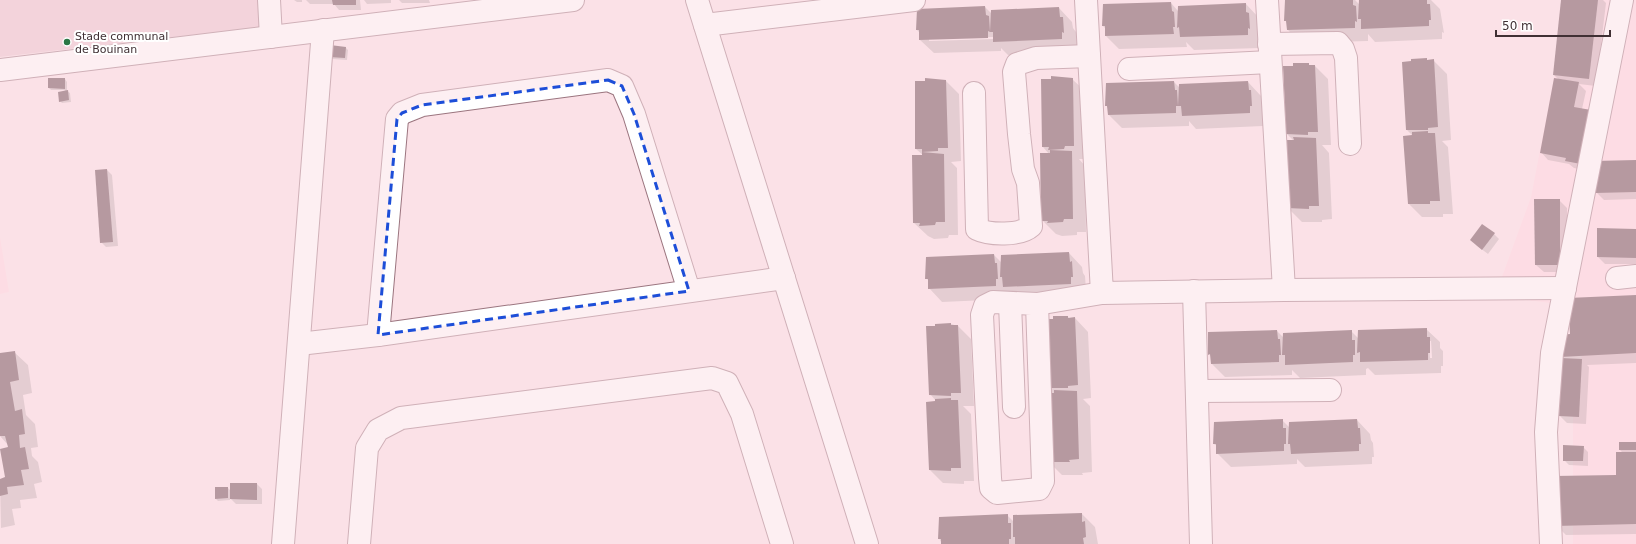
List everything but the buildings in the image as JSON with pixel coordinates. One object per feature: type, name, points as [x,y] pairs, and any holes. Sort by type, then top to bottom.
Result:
[{"type":"street","points":[[268,0],[271,37]]},
{"type":"street","points":[[0,70],[573,0]]},
{"type":"street","points":[[697,0],[867,544]]},
{"type":"street","points":[[705,25],[914,0]]},
{"type":"street","points":[[1086,0],[1102,293]]},
{"type":"street","points":[[1267,0],[1284,290]]},
{"type":"street","points":[[1551,544],[1546,432],[1552,354],[1622,0]]},
{"type":"street","points":[[283,544],[323,30]]},
{"type":"street","points":[[1129,69],[1270,53],[1338,43],[1343,49],[1346,58],[1350,144]]},
{"type":"street","points":[[974,93],[977,229],[996,234],[1026,230],[1031,226],[1031,216],[1028,184],[1023,169],[1014,72],[1017,64],[1036,58],[1089,56]]},
{"type":"street","points":[[378,335],[397,119],[402,113],[430,104],[608,80],[622,86],[634,114],[689,291]]},
{"type":"street","points":[[299,344],[378,335],[784,278]]},
{"type":"street","points":[[1037,304],[1043,481],[1039,489],[998,493],[991,488],[990,478],[982,315],[985,306],[993,302],[1037,304],[1102,293],[1564,288]]},
{"type":"street","points":[[1194,291],[1201,544]]},
{"type":"street","points":[[1010,303],[1014,407]]},
{"type":"street","points":[[359,544],[367,448],[378,430],[401,418],[712,378],[727,383],[742,414],[782,544]]},
{"type":"street","points":[[1197,391],[1330,390]]},
{"type":"highlighted area","points":[[608,80],[622,86],[634,114],[689,291],[378,335],[397,119],[402,113],[422,105]]},
{"type":"shaded area","name":"Stade communal de Bouinan","points":[[0,0],[266,0],[269,26],[0,57]]},
{"type":"shaded area","points":[[1569,0],[1636,0],[1636,544],[1573,544],[1573,401],[1591,308],[1495,296],[1531,197]]},
{"type":"shaded area","points":[[0,237],[9,292],[0,294]]},
{"type":"place","name":"Stade communal de Bouinan","points":[[67,42]]}]
